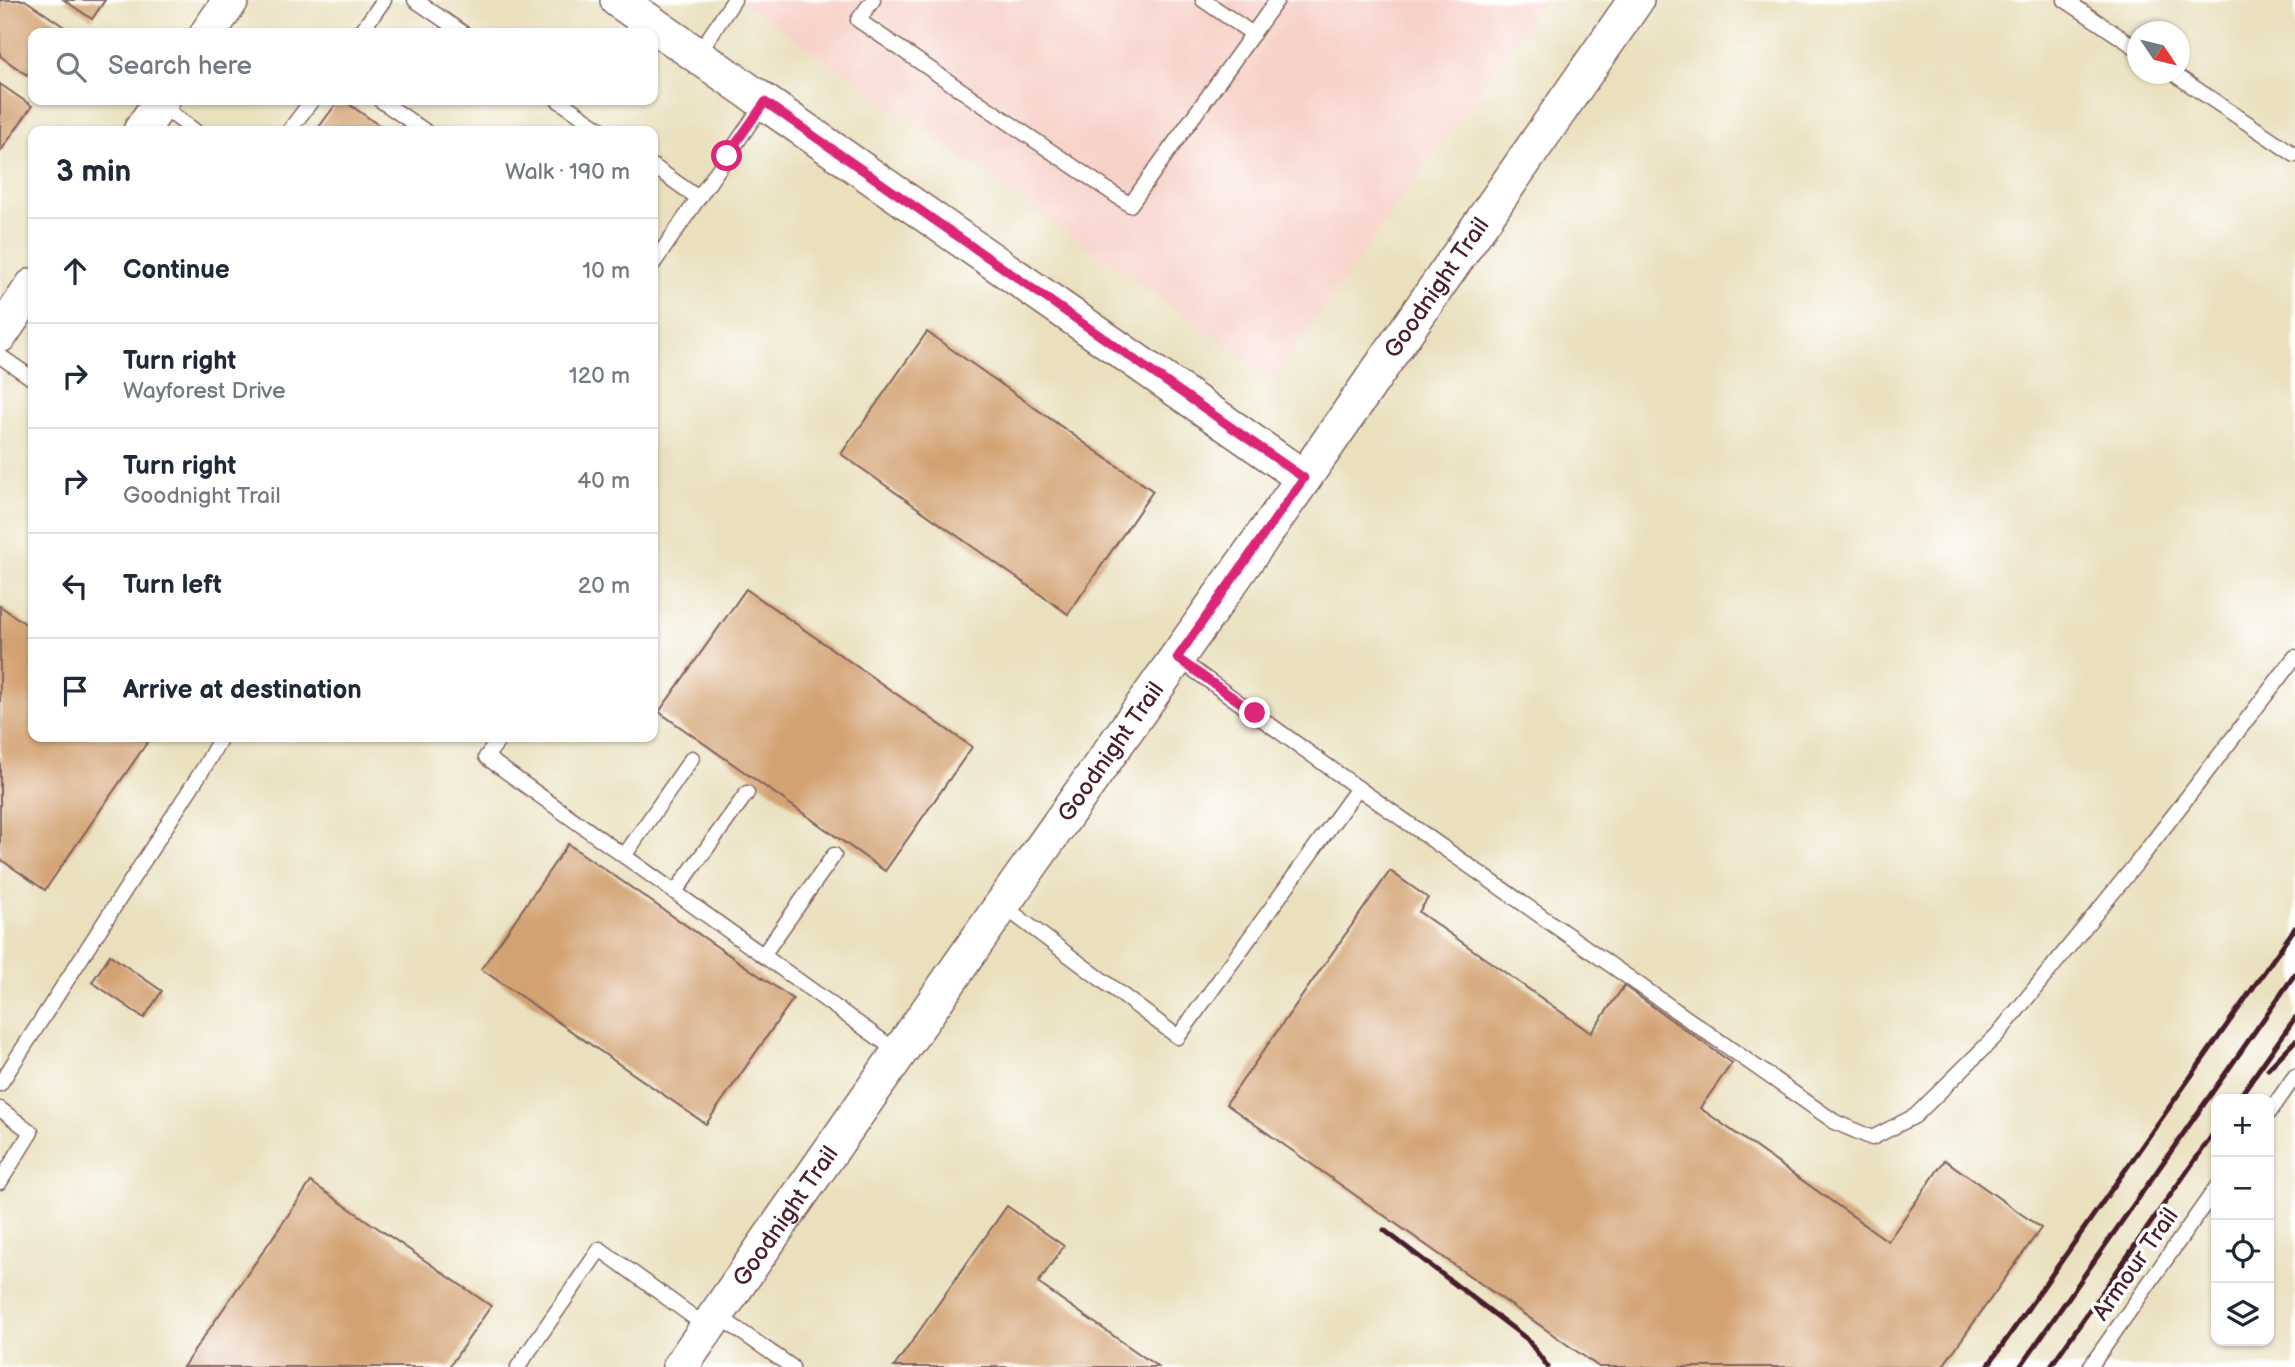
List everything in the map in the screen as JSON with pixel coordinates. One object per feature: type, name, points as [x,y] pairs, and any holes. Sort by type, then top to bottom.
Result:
[{"type":"street","points":[[211,28],[231,0]]},
{"type":"street","points":[[618,0],[1304,478]]},
{"type":"street","name":"Goodnight Trail","points":[[680,1367],[1636,0]]},
{"type":"street","points":[[0,335],[28,293]]},
{"type":"lane","points":[[364,28],[384,0]]},
{"type":"lane","points":[[415,0],[456,28]]},
{"type":"lane","points":[[697,55],[734,0]]},
{"type":"lane","points":[[873,0],[858,20],[1130,205],[1278,0]]},
{"type":"lane","points":[[1203,0],[1253,34]]},
{"type":"lane","points":[[2065,0],[2127,42]]},
{"type":"lane","points":[[2189,84],[2295,155]]},
{"type":"lane","points":[[658,257],[765,102]]},
{"type":"lane","points":[[293,126],[308,105]]},
{"type":"lane","points":[[387,105],[418,126]]},
{"type":"lane","points":[[565,105],[596,126]]},
{"type":"lane","points":[[154,112],[184,126]]},
{"type":"lane","points":[[658,170],[698,198]]},
{"type":"lane","points":[[0,356],[28,376]]},
{"type":"lane","points":[[1177,658],[1835,1122],[1872,1138],[1915,1116],[1997,1035],[2136,864],[2295,657]]},
{"type":"lane","points":[[0,1084],[218,742]]},
{"type":"lane","points":[[497,742],[486,757],[899,1053]]},
{"type":"lane","points":[[624,856],[692,758]]},
{"type":"lane","points":[[1002,905],[1178,1037],[1358,788]]},
{"type":"lane","points":[[675,892],[747,793]]},
{"type":"lane","points":[[763,955],[834,855]]},
{"type":"lane","points":[[2274,1106],[2295,1076]]},
{"type":"lane","points":[[0,1109],[31,1132],[0,1182]]},
{"type":"lane","name":"Armour Trail","points":[[2090,1367],[2211,1195]]},
{"type":"lane","points":[[518,1367],[600,1249],[713,1322],[792,1367]]},
{"type":"shaded area","points":[[740,0],[1543,0],[1274,379]]},
{"type":"building","points":[[0,0],[25,0],[66,28],[28,28],[27,75],[0,56]]},
{"type":"building","points":[[64,0],[105,0],[92,19]]},
{"type":"building","points":[[0,84],[32,106],[0,152]]},
{"type":"building","points":[[335,105],[350,105],[380,126],[320,126]]},
{"type":"building","points":[[927,332],[1153,491],[1068,614],[841,454]]},
{"type":"building","points":[[746,589],[972,747],[885,871],[659,712]]},
{"type":"building","points":[[0,606],[28,626],[28,742],[148,742],[45,890],[0,859]]},
{"type":"building","points":[[568,844],[793,999],[706,1124],[481,969]]},
{"type":"building","points":[[1390,871],[1428,898],[1419,912],[1591,1033],[1624,986],[1732,1063],[1700,1108],[1888,1241],[1945,1160],[2041,1228],[1942,1367],[1599,1367],[1226,1104]]},
{"type":"building","points":[[110,955],[162,991],[144,1018],[92,982]]},
{"type":"building","points":[[311,1182],[491,1306],[449,1367],[183,1367]]},
{"type":"building","points":[[1007,1206],[1064,1246],[1038,1283],[1158,1367],[894,1367]]},
{"type":"railway","points":[[1987,1367],[2295,928]]},
{"type":"railway","points":[[2020,1367],[2295,974]]},
{"type":"railway","points":[[2242,1094],[2295,1018]]},
{"type":"railway","points":[[2268,1069],[2295,1041]]},
{"type":"railway","points":[[2050,1367],[2211,1137]]},
{"type":"railway","points":[[1384,1230],[1527,1339],[1548,1367]]},
{"type":"route","points":[[727,156],[765,102],[1304,478],[1177,658],[1255,713]]}]
